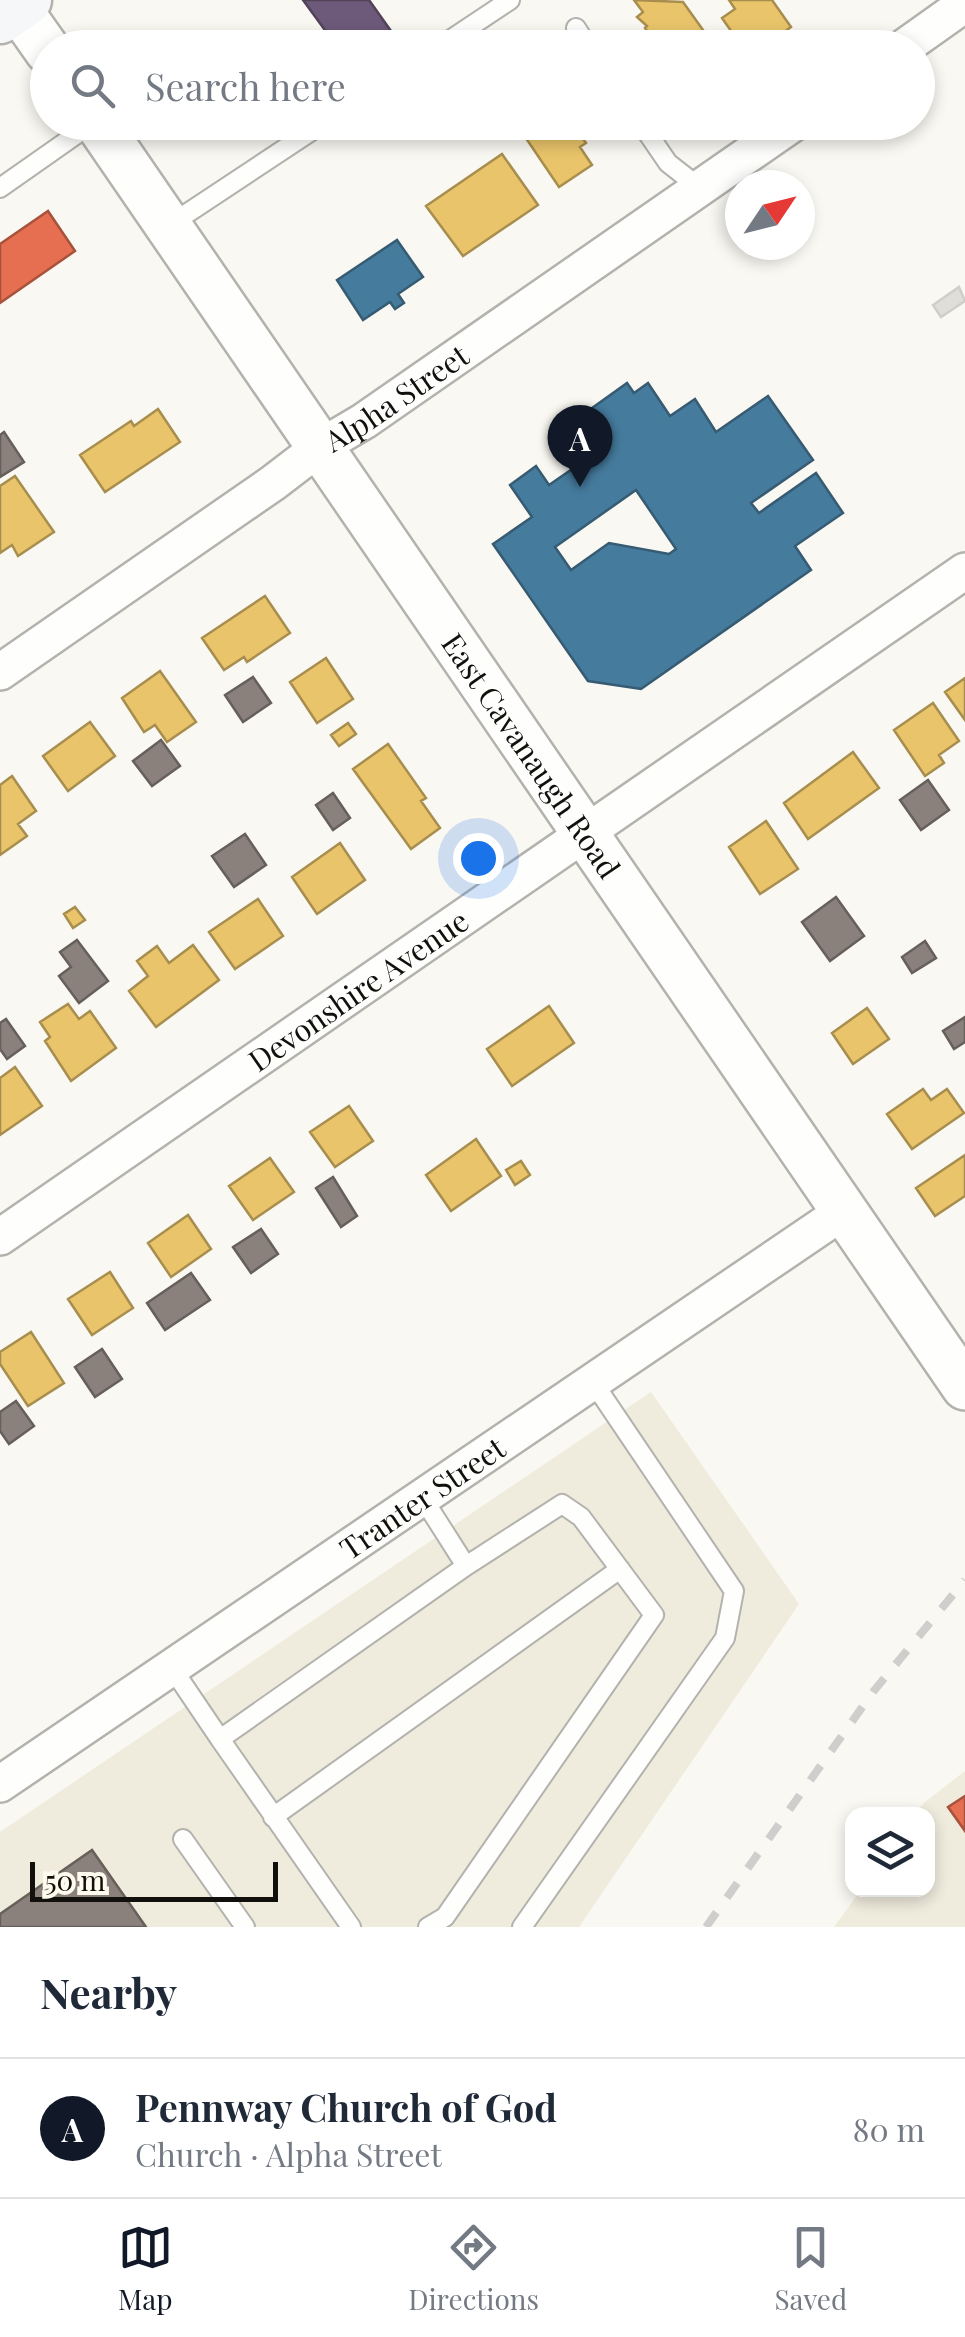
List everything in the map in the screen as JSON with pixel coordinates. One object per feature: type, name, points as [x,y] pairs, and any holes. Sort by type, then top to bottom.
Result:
[{"type":"street","points":[[928,30],[965,4]]},
{"type":"street","points":[[14,6],[32,30]]},
{"type":"street","name":"East Cavanaugh Road","points":[[108,140],[965,1387]]},
{"type":"street","name":"Alpha Street","points":[[0,672],[769,140]]},
{"type":"street","name":"Devonshire Avenue","points":[[0,1237],[965,571]]},
{"type":"street","name":"Tranter Street","points":[[0,1784],[844,1211]]},
{"type":"lane","points":[[465,30],[510,0]]},
{"type":"lane","points":[[0,188],[69,140]]},
{"type":"lane","points":[[168,226],[298,140]]},
{"type":"lane","points":[[652,140],[668,163],[700,188]]},
{"type":"lane","points":[[522,1927],[725,1638],[734,1591],[592,1382]]},
{"type":"lane","points":[[422,1498],[466,1566]]},
{"type":"lane","points":[[220,1739],[466,1566],[562,1504],[582,1518],[654,1615],[445,1916],[428,1927]]},
{"type":"lane","points":[[273,1816],[620,1569]]},
{"type":"lane","points":[[172,1668],[350,1927]]},
{"type":"lane","points":[[183,1839],[245,1927]]},
{"type":"shaded area","points":[[651,1392],[799,1604],[579,1927],[0,1927],[0,1832]]},
{"type":"shaded area","points":[[965,1771],[965,1927],[834,1927],[856,1897],[935,1897],[935,1807],[921,1807]]},
{"type":"building: Homes","points":[[634,0],[683,2],[703,30],[646,30],[637,17],[643,12]]},
{"type":"building: Homes","points":[[729,0],[772,0],[791,27],[730,30],[722,18],[735,9]]},
{"type":"building: Homes","points":[[527,140],[586,143],[580,147],[592,165],[559,187]]},
{"type":"building: Homes","points":[[502,154],[538,205],[463,256],[426,206]]},
{"type":"building: Homes","points":[[158,409],[180,442],[105,492],[80,455],[131,421],[134,426]]},
{"type":"building: Homes","points":[[15,476],[54,532],[18,556],[12,545],[0,553],[0,486]]},
{"type":"building: Homes","points":[[265,596],[290,633],[247,662],[244,657],[224,670],[202,638]]},
{"type":"building: Homes","points":[[326,658],[353,699],[317,723],[290,682]]},
{"type":"building: Homes","points":[[160,671],[196,722],[167,742],[155,725],[144,732],[122,698]]},
{"type":"building: Homes","points":[[965,678],[965,720],[945,692]]},
{"type":"building: Homes","points":[[933,703],[959,741],[939,755],[944,763],[925,776],[894,730]]},
{"type":"building: Homes","points":[[90,722],[115,756],[68,791],[43,756]]},
{"type":"building: Homes","points":[[348,723],[356,734],[339,746],[331,735]]},
{"type":"building: Homes","points":[[388,744],[426,798],[421,801],[440,828],[411,849],[353,769]]},
{"type":"building: Homes","points":[[853,752],[879,788],[808,839],[784,803]]},
{"type":"building: Homes","points":[[12,776],[36,811],[18,824],[27,836],[0,855],[0,785]]},
{"type":"building: Homes","points":[[766,821],[798,869],[760,894],[729,847]]},
{"type":"building: Homes","points":[[340,843],[365,880],[317,914],[292,877]]},
{"type":"building: Homes","points":[[258,899],[283,936],[235,969],[209,932]]},
{"type":"building: Homes","points":[[75,907],[85,920],[73,928],[64,914]]},
{"type":"building: Homes","points":[[193,945],[219,980],[156,1027],[129,991],[148,976],[137,961],[157,946],[169,963]]},
{"type":"building: Homes","points":[[68,1004],[79,1019],[90,1011],[116,1048],[71,1081],[45,1041],[50,1037],[40,1022]]},
{"type":"building: Homes","points":[[549,1006],[574,1043],[512,1086],[487,1049]]},
{"type":"building: Homes","points":[[867,1008],[889,1039],[853,1064],[832,1033]]},
{"type":"building: Homes","points":[[15,1067],[42,1106],[0,1135],[0,1078]]},
{"type":"building: Homes","points":[[923,1089],[931,1100],[947,1089],[964,1113],[912,1149],[887,1114]]},
{"type":"building: Homes","points":[[349,1106],[373,1141],[335,1167],[310,1132]]},
{"type":"building: Homes","points":[[476,1139],[501,1176],[451,1211],[426,1175]]},
{"type":"building: Homes","points":[[965,1155],[965,1196],[935,1216],[916,1188]]},
{"type":"building: Homes","points":[[270,1158],[294,1192],[253,1220],[229,1186]]},
{"type":"building: Homes","points":[[521,1161],[530,1175],[515,1185],[506,1170]]},
{"type":"building: Homes","points":[[188,1215],[211,1249],[171,1277],[148,1243]]},
{"type":"building: Homes","points":[[110,1272],[133,1308],[92,1335],[68,1299]]},
{"type":"building: Homes","points":[[31,1332],[64,1383],[28,1406],[0,1364],[0,1352]]},
{"type":"building: Shops","points":[[48,211],[75,251],[0,303],[0,244]]},
{"type":"building: Shops","points":[[965,1796],[965,1831],[948,1807]]},
{"type":"building: Offices","points":[[303,0],[369,0],[390,30],[325,30]]},
{"type":"building: Public","points":[[397,240],[423,277],[398,294],[404,303],[395,309],[390,302],[363,320],[337,280]]},
{"type":"building: Public","points":[[627,383],[634,393],[648,383],[670,416],[695,399],[716,432],[768,396],[813,460],[751,503],[759,513],[816,473],[843,513],[795,546],[811,570],[641,689],[588,681],[493,544],[532,517],[510,485],[536,466],[549,485],[607,445],[585,413]],"holes":[[[636,490],[676,549],[669,554],[609,543],[571,570],[555,547]]]},
{"type":"building: Industry","points":[[4,432],[24,462],[0,477],[0,435]]},
{"type":"building: Industry","points":[[253,677],[271,703],[243,722],[225,695]]},
{"type":"building: Industry","points":[[161,740],[180,766],[152,786],[133,761]]},
{"type":"building: Industry","points":[[928,780],[949,810],[921,830],[900,800]]},
{"type":"building: Industry","points":[[333,793],[350,818],[333,830],[316,805]]},
{"type":"building: Industry","points":[[245,834],[266,865],[234,887],[212,856]]},
{"type":"building: Industry","points":[[836,897],[864,936],[830,961],[802,922]]},
{"type":"building: Industry","points":[[77,940],[108,981],[79,1003],[59,976],[71,967],[60,952]]},
{"type":"building: Industry","points":[[925,941],[936,958],[912,973],[902,957]]},
{"type":"building: Industry","points":[[965,1017],[965,1042],[954,1049],[943,1031]]},
{"type":"building: Industry","points":[[6,1019],[25,1046],[7,1059],[0,1049],[0,1023]]},
{"type":"building: Industry","points":[[333,1177],[357,1216],[341,1227],[316,1188]]},
{"type":"building: Industry","points":[[261,1229],[278,1254],[251,1273],[233,1247]]},
{"type":"building: Industry","points":[[191,1273],[210,1300],[165,1330],[147,1303]]},
{"type":"building: Industry","points":[[102,1349],[122,1379],[95,1397],[75,1367]]},
{"type":"building: Industry","points":[[16,1401],[34,1426],[9,1444],[0,1431],[0,1412]]},
{"type":"building: Industry","points":[[92,1850],[146,1927],[0,1927],[0,1914]]},
{"type":"building: Other","points":[[959,287],[965,301],[941,317],[933,305]]},
{"type":"railway","points":[[706,1927],[873,1692],[965,1580]]},
{"type":"place","name":"Pennway Church of God","points":[[580,487]]}]
